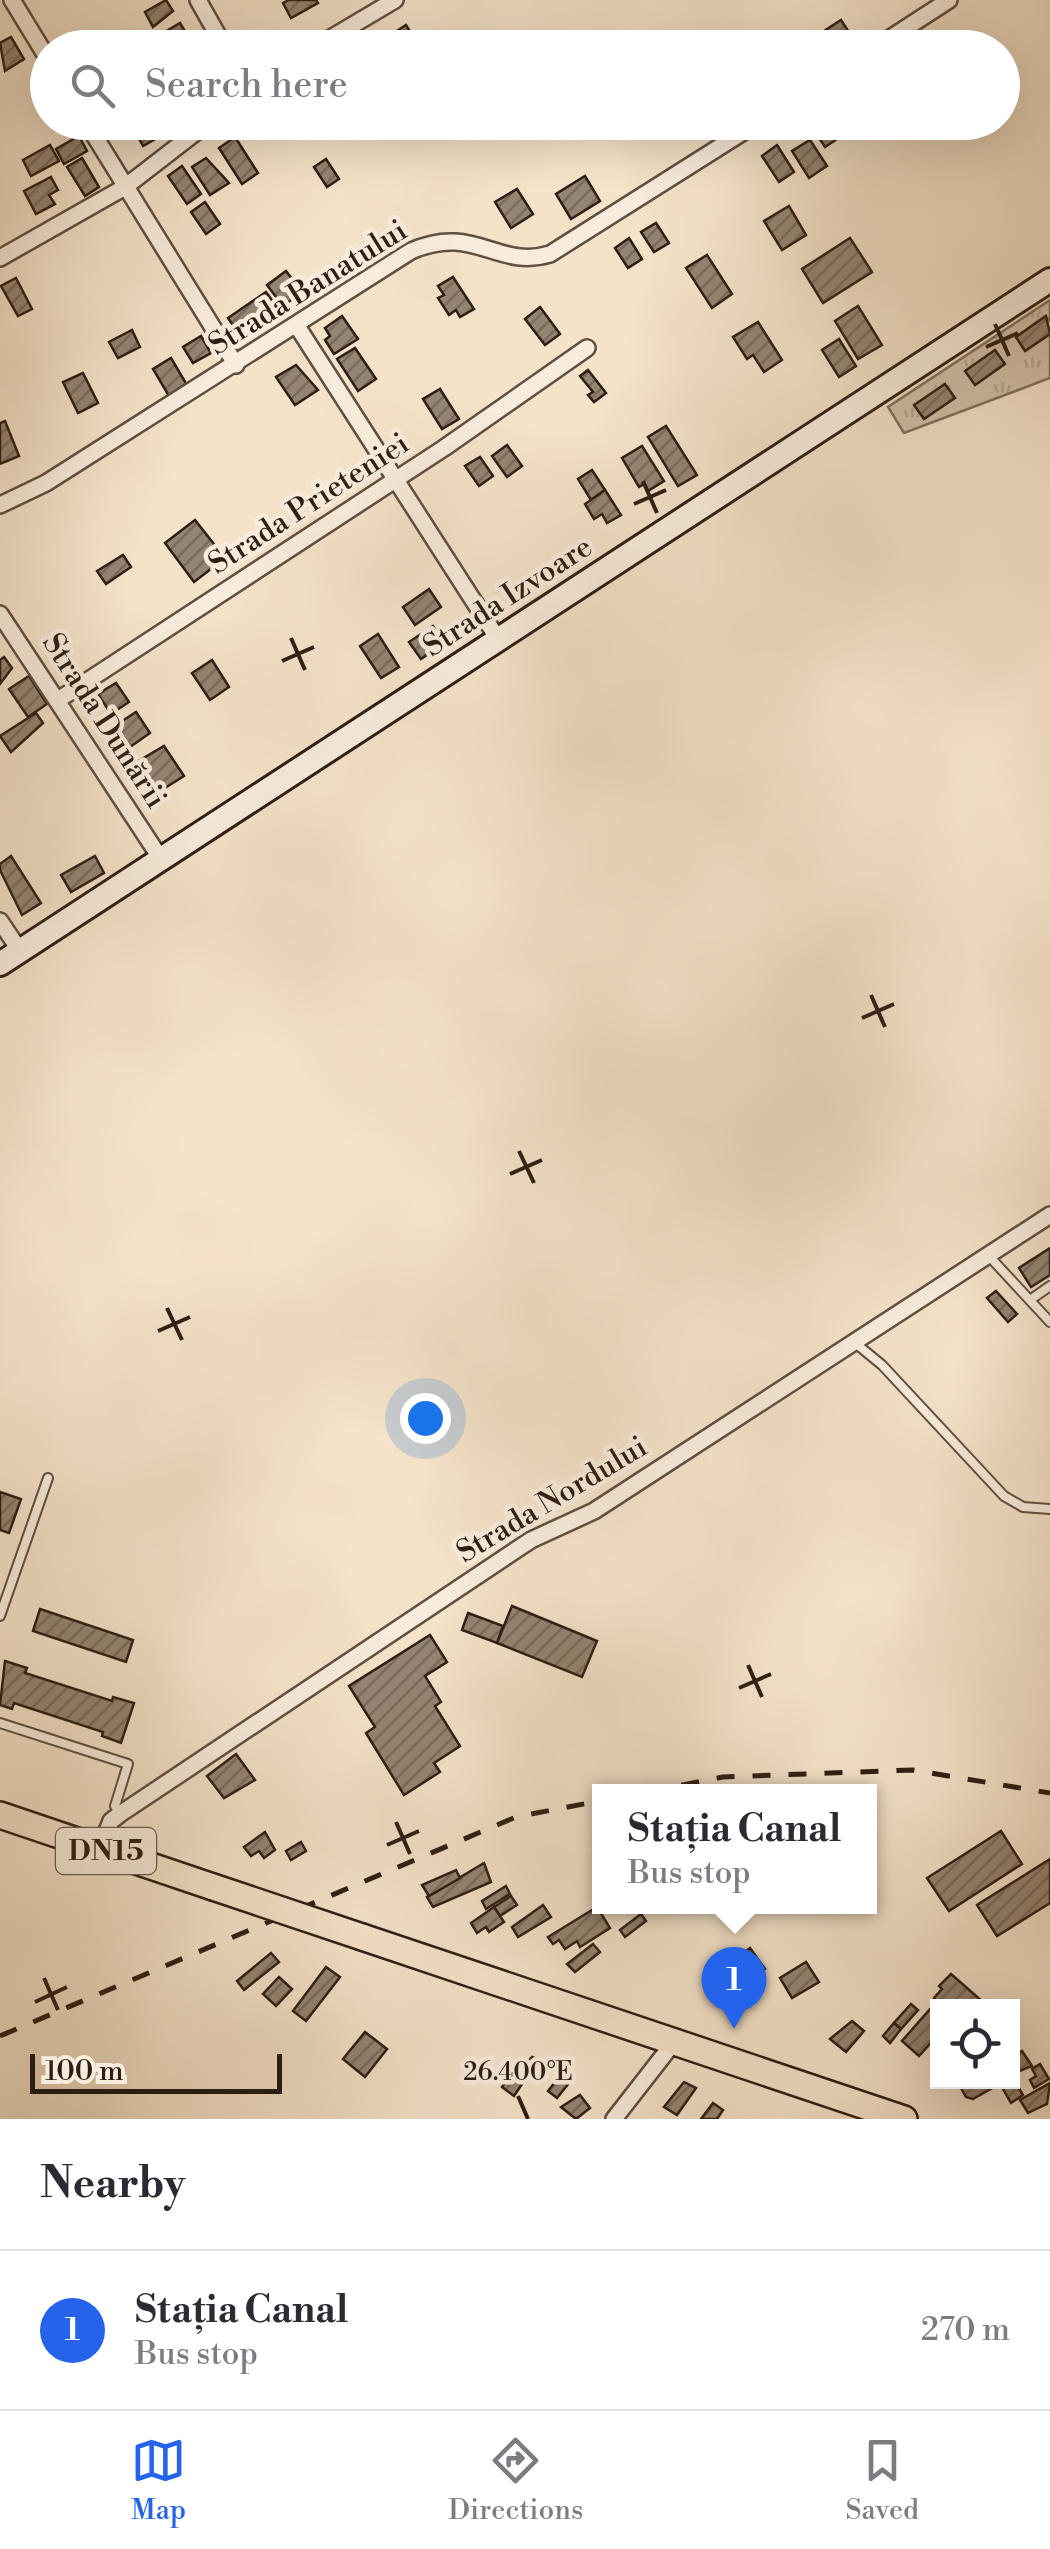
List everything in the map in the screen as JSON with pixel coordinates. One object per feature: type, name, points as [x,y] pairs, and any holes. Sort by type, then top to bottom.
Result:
[{"type":"main road","name":"Strada Izvoare","points":[[0,964],[1050,280]]},
{"type":"main road","name":"DN15","points":[[0,1815],[904,2119]]},
{"type":"street","points":[[12,0],[30,30]]},
{"type":"street","points":[[198,0],[215,30]]},
{"type":"street","points":[[344,30],[394,0]]},
{"type":"street","points":[[903,30],[949,0]]},
{"type":"street","points":[[97,140],[236,366]]},
{"type":"street","points":[[0,258],[124,187],[185,140]]},
{"type":"street","name":"Strada Banatului","points":[[0,505],[46,483],[236,366],[392,262],[428,244],[448,239],[515,256],[550,254],[730,140]]},
{"type":"street","points":[[297,326],[398,478],[498,640]]},
{"type":"street","name":"Strada Prieteniei","points":[[58,700],[398,478],[587,348]]},
{"type":"street","name":"Strada Dunării","points":[[0,614],[160,860]]},
{"type":"street","points":[[0,921],[20,951]]},
{"type":"street","name":"Strada Nordului","points":[[100,1849],[110,1822],[120,1814],[531,1540],[594,1510],[1050,1215]]},
{"type":"street","points":[[614,2119],[674,2042]]},
{"type":"lane","points":[[988,1255],[1050,1321]]},
{"type":"lane","points":[[1030,1300],[1050,1286]]},
{"type":"lane","points":[[854,1342],[882,1365],[1004,1496],[1023,1507],[1050,1509]]},
{"type":"lane","points":[[0,1616],[48,1478]]},
{"type":"lane","points":[[0,1723],[128,1764],[115,1806],[120,1814]]},
{"type":"green space","points":[[1050,300],[1050,321],[1045,316],[1016,337],[1026,350],[1050,334],[1050,378],[904,433],[888,407]]},
{"type":"building","points":[[166,0],[173,11],[153,27],[145,12]]},
{"type":"building","points":[[283,3],[318,3],[291,18]]},
{"type":"building","points":[[841,20],[848,30],[826,30]]},
{"type":"building","points":[[11,37],[24,59],[5,71],[0,43]]},
{"type":"building","points":[[72,140],[81,140],[87,151],[64,164],[56,149]]},
{"type":"building","points":[[237,140],[258,173],[242,184],[219,148]]},
{"type":"building","points":[[810,140],[827,166],[809,178],[792,151]]},
{"type":"building","points":[[50,145],[59,161],[31,176],[23,160]]},
{"type":"building","points":[[777,145],[794,172],[779,182],[762,156]]},
{"type":"building","points":[[82,158],[99,187],[85,196],[67,167]]},
{"type":"building","points":[[206,158],[229,183],[210,195],[192,167]]},
{"type":"building","points":[[326,159],[339,179],[327,187],[314,167]]},
{"type":"building","points":[[182,166],[201,194],[187,204],[168,176]]},
{"type":"building","points":[[585,176],[600,201],[571,219],[556,194]]},
{"type":"building","points":[[51,177],[58,190],[49,195],[55,204],[36,214],[24,191]]},
{"type":"building","points":[[517,189],[533,214],[511,228],[495,202]]},
{"type":"building","points":[[205,202],[220,224],[206,234],[191,212]]},
{"type":"building","points":[[789,206],[806,235],[782,250],[764,221]]},
{"type":"building","points":[[656,223],[669,243],[654,252],[641,232]]},
{"type":"building","points":[[629,238],[642,259],[628,268],[615,248]]},
{"type":"building","points":[[850,238],[872,272],[823,303],[802,269]]},
{"type":"building","points":[[707,255],[732,294],[712,308],[686,268]]},
{"type":"building","points":[[286,271],[302,292],[283,306],[267,285]]},
{"type":"building","points":[[453,277],[474,309],[460,317],[456,310],[449,315],[438,298],[444,295],[438,286]]},
{"type":"building","points":[[16,278],[32,309],[18,316],[1,286]]},
{"type":"building","points":[[266,292],[277,307],[239,334],[228,318]]},
{"type":"building","points":[[858,306],[882,345],[858,359],[835,321]]},
{"type":"building","points":[[540,307],[560,334],[545,345],[525,319]]},
{"type":"building","points":[[342,316],[358,339],[334,354],[325,340],[330,336],[325,328]]},
{"type":"building","points":[[1046,316],[1050,334],[1025,351],[1016,337]]},
{"type":"building","points":[[758,322],[782,360],[764,372],[753,355],[747,359],[733,337]]},
{"type":"building","points":[[132,330],[140,347],[118,358],[109,342]]},
{"type":"building","points":[[201,336],[211,353],[193,363],[183,347]]},
{"type":"building","points":[[839,339],[856,366],[839,377],[822,350]]},
{"type":"building","points":[[355,348],[376,379],[358,391],[337,359]]},
{"type":"building","points":[[995,350],[1005,364],[975,385],[965,371]]},
{"type":"building","points":[[171,358],[187,385],[169,396],[153,369]]},
{"type":"building","points":[[296,365],[318,390],[295,405],[276,377]]},
{"type":"building","points":[[588,370],[606,393],[594,402],[588,395],[593,392],[580,376]]},
{"type":"building","points":[[83,373],[98,403],[78,413],[63,382]]},
{"type":"building","points":[[945,384],[955,398],[924,419],[914,405]]},
{"type":"building","points":[[440,389],[459,419],[442,429],[423,399]]},
{"type":"building","points":[[5,421],[19,456],[0,464],[0,423]]},
{"type":"building","points":[[666,426],[697,475],[678,486],[648,437]]},
{"type":"building","points":[[507,445],[522,466],[507,477],[492,456]]},
{"type":"building","points":[[642,446],[664,481],[648,491],[644,484],[639,487],[622,458]]},
{"type":"building","points":[[480,457],[493,476],[479,486],[465,466]]},
{"type":"building","points":[[592,470],[605,490],[591,500],[578,479]]},
{"type":"building","points":[[605,490],[621,515],[607,523],[602,514],[594,519],[585,504]]},
{"type":"building","points":[[195,520],[225,558],[194,582],[165,543]]},
{"type":"building","points":[[123,555],[131,567],[106,584],[97,571]]},
{"type":"building","points":[[429,589],[441,607],[415,625],[403,607]]},
{"type":"building","points":[[433,626],[444,643],[421,659],[409,642]]},
{"type":"building","points":[[378,634],[399,667],[381,678],[360,646]]},
{"type":"building","points":[[4,657],[12,668],[0,684],[0,660]]},
{"type":"building","points":[[212,660],[229,687],[210,700],[192,673]]},
{"type":"building","points":[[29,676],[47,704],[28,717],[9,689]]},
{"type":"building","points":[[116,683],[129,702],[111,714],[98,694]]},
{"type":"building","points":[[136,712],[150,733],[130,747],[116,725]]},
{"type":"building","points":[[36,713],[43,723],[11,752],[0,736]]},
{"type":"building","points":[[164,746],[184,776],[157,793],[137,762]]},
{"type":"building","points":[[11,856],[41,903],[22,915],[0,870],[0,864]]},
{"type":"building","points":[[95,856],[104,873],[71,892],[61,875]]},
{"type":"building","points":[[1050,1248],[1050,1275],[1031,1287],[1019,1268]]},
{"type":"building","points":[[996,1291],[1017,1314],[1008,1322],[987,1298]]},
{"type":"building","points":[[0,1492],[21,1499],[9,1533],[0,1530]]},
{"type":"building","points":[[512,1606],[597,1641],[582,1677],[497,1643]]},
{"type":"building","points":[[40,1609],[133,1640],[126,1662],[33,1631]]},
{"type":"building","points":[[468,1613],[503,1626],[497,1643],[462,1630]]},
{"type":"building","points":[[430,1635],[447,1662],[425,1676],[441,1702],[435,1706],[460,1746],[434,1763],[440,1772],[404,1795],[366,1733],[375,1727],[349,1686]]},
{"type":"building","points":[[5,1661],[27,1668],[25,1673],[112,1701],[113,1697],[134,1703],[121,1743],[102,1736],[103,1732],[14,1703],[12,1709],[0,1705]]},
{"type":"building","points":[[236,1754],[255,1780],[224,1798],[207,1776]]},
{"type":"building","points":[[1001,1831],[1022,1864],[949,1911],[927,1878]]},
{"type":"building","points":[[265,1832],[275,1850],[264,1858],[259,1851],[251,1856],[244,1847]]},
{"type":"building","points":[[301,1842],[306,1851],[291,1860],[286,1851]]},
{"type":"building","points":[[1050,1859],[1050,1903],[997,1936],[977,1905]]},
{"type":"building","points":[[484,1863],[491,1882],[433,1907],[427,1897]]},
{"type":"building","points":[[456,1870],[460,1878],[429,1896],[422,1885]]},
{"type":"building","points":[[506,1886],[510,1894],[486,1909],[482,1901]]},
{"type":"building","points":[[511,1896],[517,1905],[500,1916],[494,1907]]},
{"type":"building","points":[[543,1905],[551,1917],[518,1937],[512,1927]]},
{"type":"building","points":[[494,1907],[504,1922],[489,1932],[486,1927],[477,1933],[471,1923]]},
{"type":"building","points":[[592,1910],[592,1914],[601,1914],[610,1928],[580,1947],[577,1941],[565,1949],[559,1940],[553,1944],[548,1937]]},
{"type":"building","points":[[641,1914],[646,1921],[625,1937],[620,1930]]},
{"type":"building","points":[[593,1944],[600,1952],[575,1972],[567,1964]]},
{"type":"building","points":[[750,1948],[765,1969],[729,1993],[715,1975]]},
{"type":"building","points":[[271,1953],[279,1962],[244,1990],[237,1981]]},
{"type":"building","points":[[806,1962],[819,1982],[792,1998],[780,1978]]},
{"type":"building","points":[[326,1967],[340,1977],[306,2021],[293,2011]]},
{"type":"building","points":[[951,1974],[980,1999],[935,1999],[942,1989],[939,1986]]},
{"type":"building","points":[[279,1977],[292,1989],[276,2006],[263,1994]]},
{"type":"building","points":[[911,2004],[918,2010],[901,2029],[894,2023]]},
{"type":"building","points":[[930,2009],[930,2044],[919,2056],[902,2041]]},
{"type":"building","points":[[852,2021],[864,2031],[846,2052],[830,2039]]},
{"type":"building","points":[[894,2023],[901,2029],[890,2043],[883,2036]]},
{"type":"building","points":[[365,2032],[387,2049],[365,2077],[343,2059]]},
{"type":"building","points":[[1020,2052],[1032,2066],[1020,2071]]},
{"type":"building","points":[[532,2057],[550,2065],[542,2079],[519,2072]]},
{"type":"building","points":[[1040,2064],[1049,2079],[1034,2088],[1030,2080],[1036,2076],[1032,2069]]},
{"type":"building","points":[[515,2069],[524,2075],[524,2081],[514,2096],[502,2087]]},
{"type":"building","points":[[564,2071],[573,2078],[557,2098],[548,2091]]},
{"type":"building","points":[[684,2082],[696,2088],[677,2115],[664,2107]]},
{"type":"building","points":[[1050,2083],[1047,2104],[1028,2113],[1020,2100]]},
{"type":"building","points":[[962,2089],[991,2089],[973,2099],[966,2097]]},
{"type":"building","points":[[1003,2089],[1019,2089],[1023,2095],[1011,2103]]},
{"type":"building","points":[[580,2095],[590,2108],[576,2119],[561,2107]]},
{"type":"building","points":[[713,2103],[723,2110],[717,2119],[701,2119]]},
{"type":"railway","points":[[687,1784],[723,1777],[913,1770],[1050,1793]]},
{"type":"railway","points":[[0,2036],[516,1817],[592,1802]]},
{"type":"place","name":"Stația Canal","points":[[734,2029]]}]
